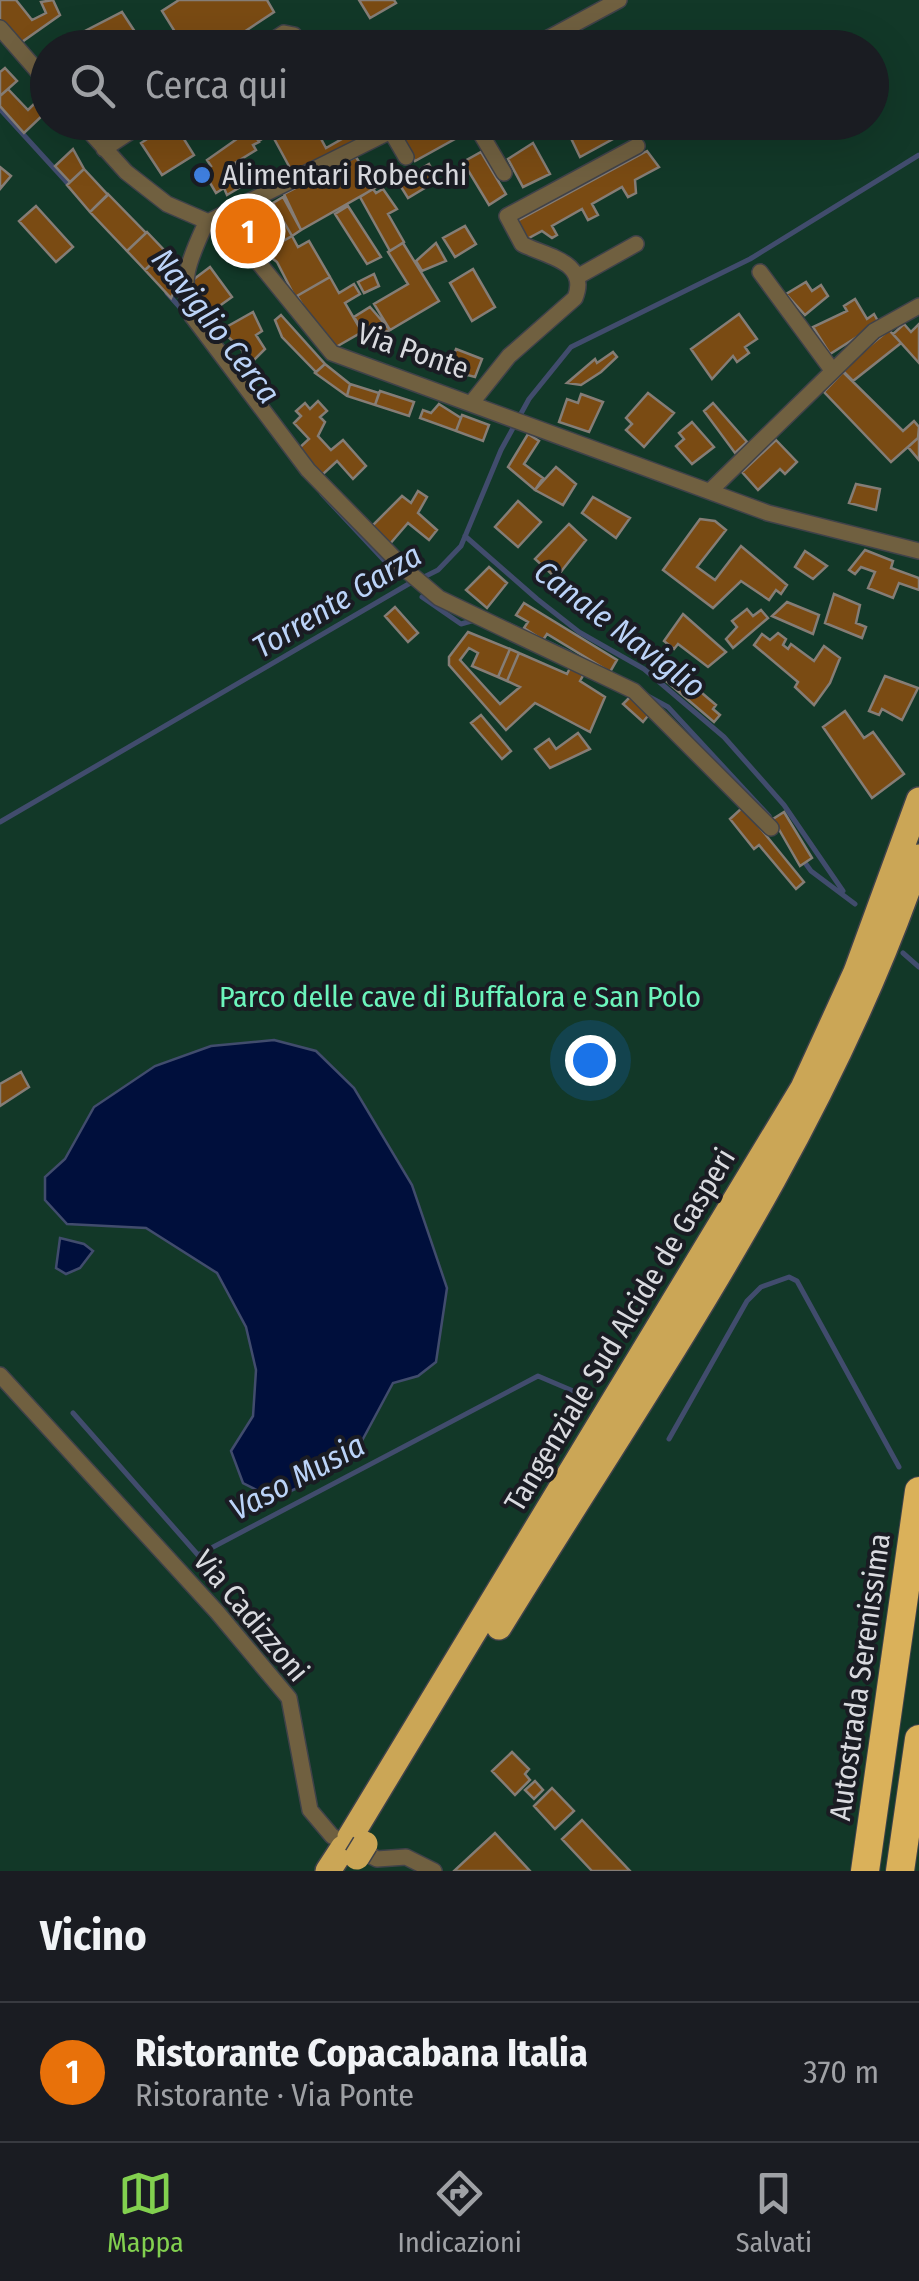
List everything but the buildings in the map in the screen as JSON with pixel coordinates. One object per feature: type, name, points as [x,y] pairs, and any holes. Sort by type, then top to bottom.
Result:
[{"type":"highway","name":"Tangenziale Sud Alcide de Gasperi","points":[[353,1851],[803,1088],[870,939],[919,800]]},
{"type":"highway","name":"Tangenziale Sud Alcide de Gasperi","points":[[328,1871],[353,1851],[779,1171],[849,1038],[919,858]]},
{"type":"highway","name":"Autostrada Serenissima","points":[[865,1871],[919,1491]]},
{"type":"highway","points":[[900,1871],[919,1739]]},
{"type":"street","points":[[563,30],[619,0]]},
{"type":"street","points":[[0,28],[30,62]]},
{"type":"street","name":"Via Ponte","points":[[96,140],[167,204],[226,230],[244,246],[332,353],[474,401],[768,513],[919,551]]},
{"type":"street","points":[[104,149],[118,140]]},
{"type":"street","points":[[376,140],[206,223],[185,280],[184,298],[192,316],[308,470],[406,570],[439,598],[634,690],[771,828]]},
{"type":"street","points":[[396,140],[406,157]]},
{"type":"street","points":[[485,140],[504,173]]},
{"type":"street","points":[[474,401],[510,356],[575,298],[577,277],[555,254],[522,244],[507,216],[637,146]]},
{"type":"street","points":[[577,277],[636,244]]},
{"type":"street","points":[[760,272],[832,370]]},
{"type":"street","points":[[710,490],[874,332],[919,306]]},
{"type":"street","name":"Via Cadizzoni","points":[[0,1375],[217,1612],[289,1698],[310,1810],[332,1836],[376,1859],[406,1856],[434,1871]]},
{"type":"green space","name":"Parco delle cave di Buffalora e San Polo","points":[[0,0],[919,0],[919,1871],[0,1871]]},
{"type":"water","points":[[274,1040],[316,1051],[354,1088],[412,1185],[447,1288],[436,1362],[418,1376],[393,1383],[350,1463],[274,1499],[243,1483],[231,1451],[253,1416],[256,1370],[246,1327],[217,1273],[146,1228],[67,1224],[45,1200],[45,1177],[65,1159],[94,1107],[155,1066],[211,1046]]},
{"type":"water","points":[[60,1238],[84,1244],[93,1251],[80,1268],[66,1274],[56,1268]]},
{"type":"waterway","name":"Naviglio Cerca","points":[[0,109],[72,188]]},
{"type":"waterway","name":"Torrente Garza","points":[[422,578],[438,570],[461,546],[501,450],[529,399],[571,347],[750,259],[919,155]]},
{"type":"waterway","name":"Naviglio Cerca","points":[[167,293],[186,314]]},
{"type":"waterway","name":"Naviglio Cerca","points":[[322,494],[395,572]]},
{"type":"waterway","name":"Canale Naviglio","points":[[465,536],[579,632],[644,669],[724,737],[784,805],[843,891]]},
{"type":"waterway","name":"Torrente Garza","points":[[0,822],[412,582]]},
{"type":"waterway","name":"Naviglio Cerca","points":[[422,597],[461,624],[475,620]]},
{"type":"waterway","name":"Naviglio Cerca","points":[[490,616],[570,653]]},
{"type":"waterway","name":"Naviglio Cerca","points":[[646,695],[668,707],[769,816]]},
{"type":"waterway","name":"Naviglio Cerca","points":[[803,860],[811,871],[855,904]]},
{"type":"waterway","name":"Naviglio Cerca","points":[[903,953],[919,967]]},
{"type":"waterway","name":"Vaso Musia","points":[[669,1439],[747,1301],[761,1287],[789,1277],[797,1281],[899,1467]]},
{"type":"waterway","name":"Vaso Musia","points":[[73,1413],[198,1555],[538,1376],[585,1396]]},
{"type":"place","name":"Alimentari Robecchi","points":[[202,175]]},
{"type":"place","name":"Ristorante Copacabana Italia","points":[[248,231]]}]
